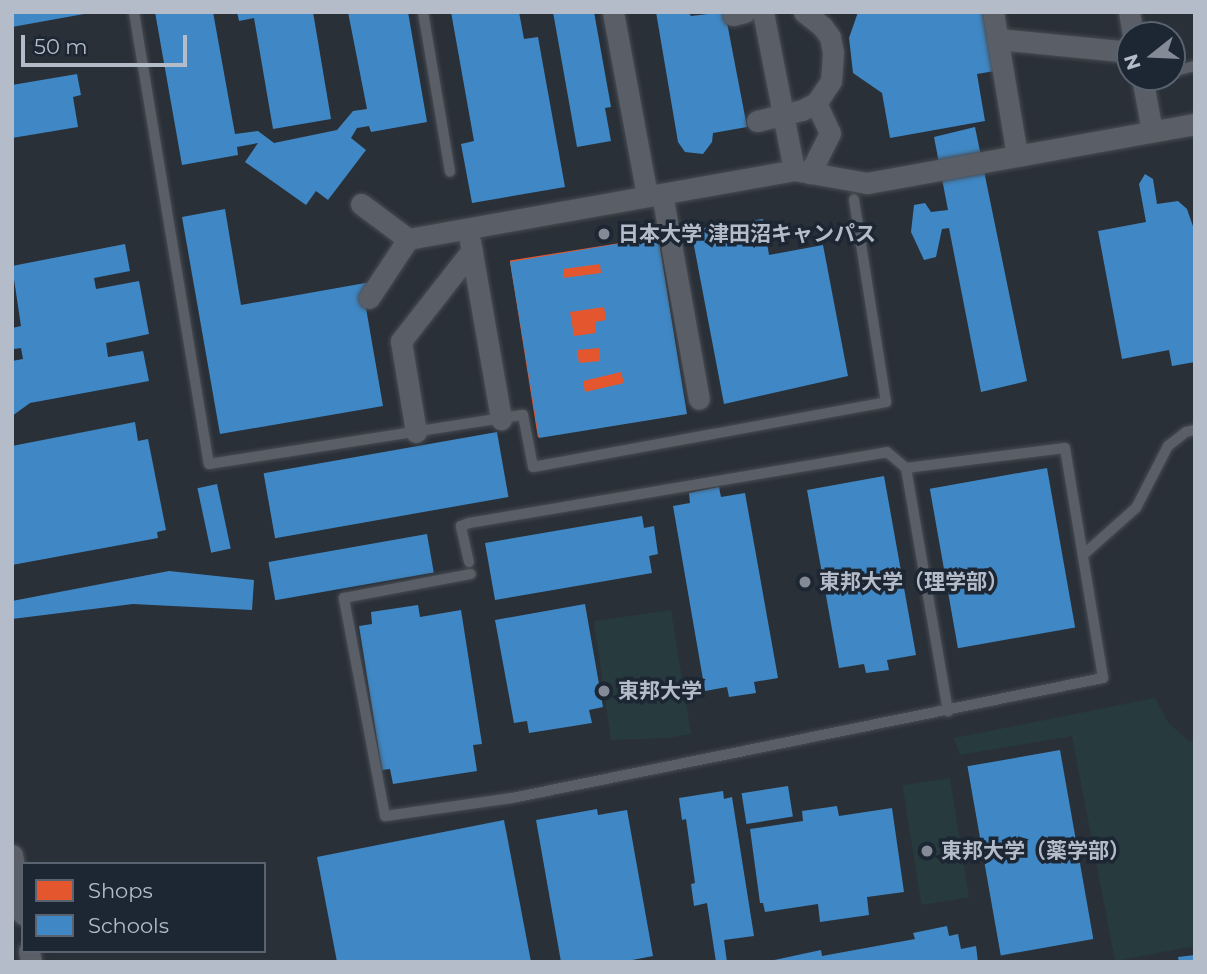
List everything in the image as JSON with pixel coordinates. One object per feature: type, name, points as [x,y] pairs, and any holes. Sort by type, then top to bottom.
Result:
[{"type":"street","points":[[613,12],[699,399]]},
{"type":"street","points":[[763,12],[802,171]]},
{"type":"street","points":[[757,121],[802,110],[816,103],[831,81],[833,53],[830,37],[822,26],[804,12]]},
{"type":"street","points":[[993,12],[1017,156]]},
{"type":"street","points":[[998,39],[1116,51]]},
{"type":"street","points":[[1147,91],[1152,131]]},
{"type":"street","points":[[802,171],[830,133],[816,103]]},
{"type":"street","points":[[369,298],[408,239],[655,194],[802,171],[867,183],[1195,124]]},
{"type":"street","points":[[360,204],[408,239]]},
{"type":"street","points":[[468,228],[501,419]]},
{"type":"street","points":[[415,432],[401,341],[472,250]]},
{"type":"street","points":[[12,855],[18,902]]},
{"type":"lane","points":[[134,12],[209,464],[523,415],[533,467],[886,402],[854,200]]},
{"type":"lane","points":[[424,12],[450,172]]},
{"type":"lane","points":[[1083,555],[1136,508],[1168,446],[1186,432],[1195,430]]},
{"type":"lane","points":[[471,574],[344,598],[385,817],[512,798],[1102,678],[1065,448],[906,468]]},
{"type":"lane","points":[[469,562],[461,526],[469,523],[887,452],[906,468],[948,710]]},
{"type":"green space","points":[[671,610],[691,734],[667,738],[611,740],[594,621]]},
{"type":"green space","points":[[1155,698],[1168,722],[1188,741],[1195,742],[1195,946],[1115,961],[1072,736],[960,755],[954,738]]},
{"type":"green space","points":[[950,778],[969,898],[922,905],[903,786]]},
{"type":"building: Shops","points":[[658,237],[686,414],[538,437],[510,260]]},
{"type":"building: Schools","points":[[12,12],[83,12],[84,14],[12,27]]},
{"type":"building: Schools","points":[[155,12],[213,12],[235,134],[258,131],[274,143],[337,130],[353,111],[367,109],[348,12],[408,12],[427,122],[371,132],[369,126],[357,128],[351,138],[366,150],[328,200],[316,191],[306,205],[245,162],[258,143],[237,147],[238,155],[182,165]]},
{"type":"building: Schools","points":[[237,12],[313,12],[331,119],[273,129],[254,18],[239,21]]},
{"type":"building: Schools","points":[[451,12],[519,12],[524,39],[538,37],[565,187],[472,203],[461,144],[474,141]]},
{"type":"building: Schools","points":[[553,12],[594,12],[611,107],[605,108],[611,141],[577,147]]},
{"type":"building: Schools","points":[[656,12],[688,12],[691,16],[725,12],[747,127],[713,133],[712,142],[703,154],[685,152],[678,142]]},
{"type":"building: Schools","points":[[858,12],[991,12],[1001,70],[977,74],[985,121],[890,138],[882,93],[853,73],[849,38]]},
{"type":"building: Schools","points":[[77,74],[81,95],[73,97],[78,127],[12,138],[12,85]]},
{"type":"building: Schools","points":[[975,127],[1027,381],[981,392],[949,228],[942,229],[936,257],[924,260],[911,232],[914,205],[925,203],[931,212],[948,210],[934,137]]},
{"type":"building: Schools","points":[[1145,174],[1153,179],[1157,204],[1178,201],[1187,209],[1195,232],[1195,362],[1172,366],[1169,350],[1122,359],[1098,231],[1146,222],[1139,184]]},
{"type":"building: Schools","points":[[225,209],[241,305],[371,282],[375,306],[366,308],[383,406],[220,434],[182,217]]},
{"type":"building: Schools","points":[[763,219],[769,255],[823,245],[848,376],[724,404],[691,230]]},
{"type":"building: Schools","points":[[658,237],[687,414],[539,438],[510,262]],"holes":[[[600,264],[601,273],[563,278],[563,269]],[[604,307],[606,320],[595,322],[596,333],[574,336],[570,312]],[[599,348],[600,361],[579,363],[577,350]],[[621,372],[624,383],[585,392],[583,381]]]},
{"type":"building: Schools","points":[[125,244],[130,271],[94,278],[96,289],[139,281],[149,334],[106,343],[108,357],[143,351],[149,381],[30,403],[12,416],[12,361],[23,359],[21,348],[14,349],[12,341],[12,328],[21,326],[12,266]]},
{"type":"building: Schools","points":[[135,422],[138,441],[148,439],[166,530],[157,532],[158,538],[12,565],[12,446]]},
{"type":"building: Schools","points":[[497,432],[508,497],[275,538],[264,473]]},
{"type":"building: Schools","points":[[1047,468],[1075,628],[958,648],[930,489]]},
{"type":"building: Schools","name":"東邦大学（理学部）","points":[[884,476],[916,655],[887,660],[889,670],[866,673],[864,664],[839,668],[807,490]]},
{"type":"building: Schools","points":[[217,484],[231,549],[211,553],[197,488]]},
{"type":"building: Schools","points":[[719,487],[721,497],[745,493],[778,678],[754,682],[756,693],[729,697],[727,687],[705,691],[673,506],[690,503],[689,493]]},
{"type":"building: Schools","points":[[642,516],[644,528],[654,526],[658,554],[649,556],[652,573],[495,600],[485,543]]},
{"type":"building: Schools","points":[[427,534],[434,572],[275,600],[268,562]]},
{"type":"building: Schools","points":[[169,571],[254,580],[252,610],[133,604],[12,619],[12,601]]},
{"type":"building: Schools","points":[[585,604],[603,707],[589,710],[592,723],[529,733],[527,721],[514,723],[495,620]]},
{"type":"building: Schools","points":[[418,605],[420,617],[461,610],[482,744],[473,745],[477,771],[393,784],[390,769],[382,770],[359,626],[372,624],[371,612]]},
{"type":"building: Schools","points":[[1060,750],[1093,939],[1001,955],[967,766]]},
{"type":"building: Schools","points":[[788,786],[793,817],[746,824],[742,793]]},
{"type":"building: Schools","points":[[723,791],[724,799],[732,797],[754,936],[724,940],[727,962],[716,962],[707,903],[694,906],[691,884],[695,883],[686,819],[682,820],[679,798]]},
{"type":"building: Schools","points":[[837,806],[839,816],[892,808],[904,892],[867,897],[869,915],[820,922],[818,904],[765,912],[763,903],[760,903],[750,829],[803,821],[802,811]]},
{"type":"building: Schools","points":[[597,809],[598,815],[627,810],[653,956],[622,962],[561,962],[536,820]]},
{"type":"building: Schools","points":[[504,820],[531,962],[337,962],[317,857]]},
{"type":"building: Schools","points":[[947,926],[949,936],[958,934],[961,949],[976,946],[978,962],[765,962],[821,950],[822,956],[915,939],[913,933]]},
{"type":"building: Schools","points":[[1195,955],[1195,962],[1179,962],[1178,957]]},
{"type":"place","name":"日本大学 津田沼キャンパス","points":[[604,234]]},
{"type":"place","name":"東邦大学（理学部）","points":[[805,582]]},
{"type":"place","name":"東邦大学","points":[[604,691]]},
{"type":"place","name":"東邦大学（薬学部）","points":[[927,851]]}]
